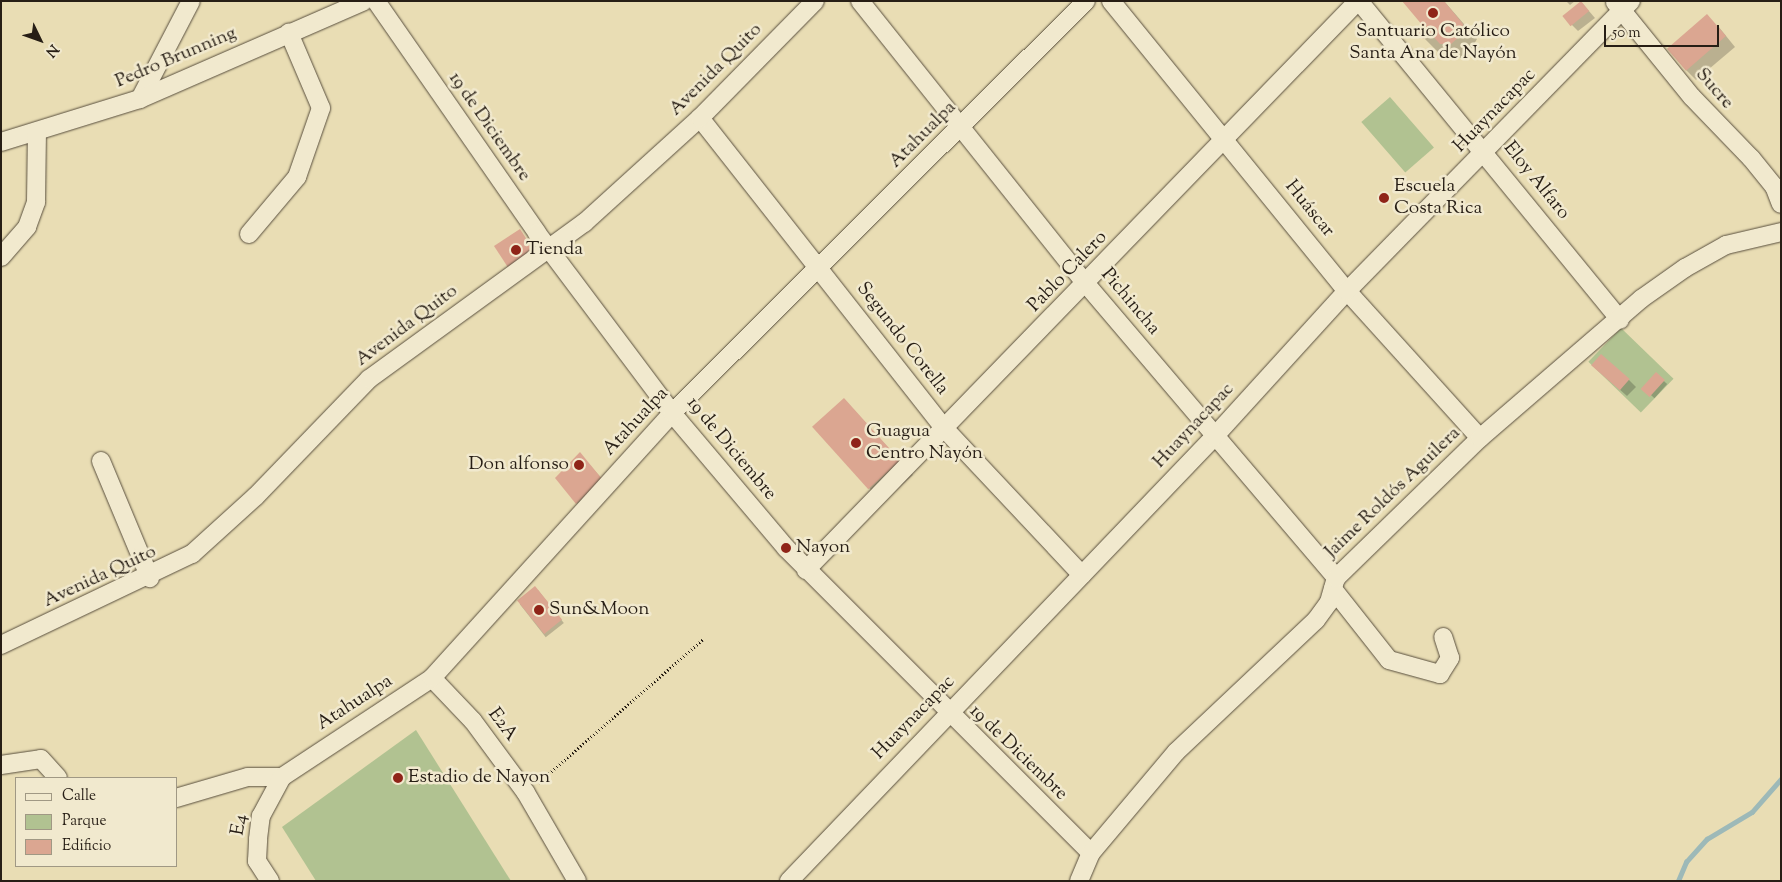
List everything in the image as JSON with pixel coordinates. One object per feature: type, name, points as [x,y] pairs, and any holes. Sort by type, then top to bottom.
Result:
[{"type":"street","points":[[140,99],[191,1]]},
{"type":"street","name":"Pedro Brunning","points":[[1,142],[140,99],[364,1]]},
{"type":"street","name":"19 de Diciembre","points":[[376,1],[549,249],[672,412],[806,570],[947,713],[1091,853]]},
{"type":"street","name":"Avenida Quito","points":[[1,645],[150,578],[192,554],[256,496],[369,379],[549,249],[700,118],[815,1]]},
{"type":"street","name":"Pichincha","points":[[860,1],[1087,284],[1334,584],[1389,660],[1440,674],[1450,658],[1442,637]]},
{"type":"street","name":"Atahualpa","points":[[282,777],[432,678],[672,412],[821,269],[1086,1]]},
{"type":"street","name":"Huáscar","points":[[1110,1],[1347,291],[1480,438]]},
{"type":"street","name":"Pablo Calero","points":[[806,570],[943,428],[1087,284],[1359,1]]},
{"type":"street","name":"Eloy Alfaro","points":[[1359,1],[1485,152],[1620,320]]},
{"type":"street","name":"Huaynacapac","points":[[790,881],[947,713],[1214,437],[1347,291],[1485,152],[1622,4]]},
{"type":"street","name":"Sucre","points":[[1622,4],[1692,97],[1751,158],[1774,186],[1781,204]]},
{"type":"street","points":[[250,234],[297,177],[321,108],[289,33]]},
{"type":"street","name":"Segundo Corella","points":[[700,118],[821,269],[943,428],[1082,575]]},
{"type":"street","points":[[1,257],[27,227],[36,202],[37,132]]},
{"type":"street","name":"Jaime Roldós Aguilera","points":[[1079,881],[1091,853],[1176,752],[1316,620],[1334,584],[1480,438],[1620,320],[1641,299],[1707,253],[1778,229]]},
{"type":"street","points":[[101,461],[150,578]]},
{"type":"street","name":"E2A","points":[[432,678],[473,721],[526,793],[577,881]]},
{"type":"street","points":[[1,765],[41,759],[54,768],[58,777]]},
{"type":"street","points":[[178,797],[248,777],[282,777]]},
{"type":"street","name":"E4","points":[[270,881],[257,861],[258,839],[261,816],[282,777]]},
{"type":"path","points":[[526,793],[704,638]]},
{"type":"green space","points":[[1390,97],[1434,148],[1405,172],[1361,122]]},
{"type":"green space","points":[[1621,328],[1674,379],[1641,413],[1588,362]]},
{"type":"green space","name":"Estadio de Nayon","points":[[416,730],[511,881],[316,881],[282,827]]},
{"type":"building","name":"Santuario Católico Santa Ana de Nayón","points":[[1402,1],[1444,1],[1463,24],[1461,35],[1451,44],[1440,44],[1430,33],[1423,39],[1417,32],[1423,26]]},
{"type":"building","points":[[1581,1],[1589,11],[1571,26],[1562,16]]},
{"type":"building","points":[[1707,14],[1726,36],[1686,71],[1667,49]]},
{"type":"building","name":"Tienda","points":[[520,229],[537,255],[511,272],[494,246]]},
{"type":"building","points":[[1601,354],[1630,379],[1620,390],[1591,365]]},
{"type":"building","points":[[1656,372],[1665,380],[1650,397],[1641,389]]},
{"type":"building","name":"Guagua Centro Nayón","points":[[844,398],[900,460],[868,489],[812,427]]},
{"type":"building","name":"Don alfonso","points":[[580,452],[602,479],[576,504],[555,478]]},
{"type":"building","name":"Sun&Moon","points":[[535,586],[562,619],[544,634],[517,600]]},
{"type":"waterway","points":[[1678,881],[1686,862],[1707,839],[1752,812],[1781,779]]},
{"type":"place","name":"Santuario Católico Santa Ana de Nayón","points":[[1433,13]]},
{"type":"place","name":"Escuela Costa Rica","points":[[1384,198]]},
{"type":"place","name":"Tienda","points":[[516,250]]},
{"type":"place","name":"Guagua Centro Nayón","points":[[856,443]]},
{"type":"place","name":"Don alfonso","points":[[579,465]]},
{"type":"place","name":"Nayon","points":[[786,548]]},
{"type":"place","name":"Sun&Moon","points":[[539,610]]},
{"type":"place","name":"Estadio de Nayon","points":[[398,778]]}]
